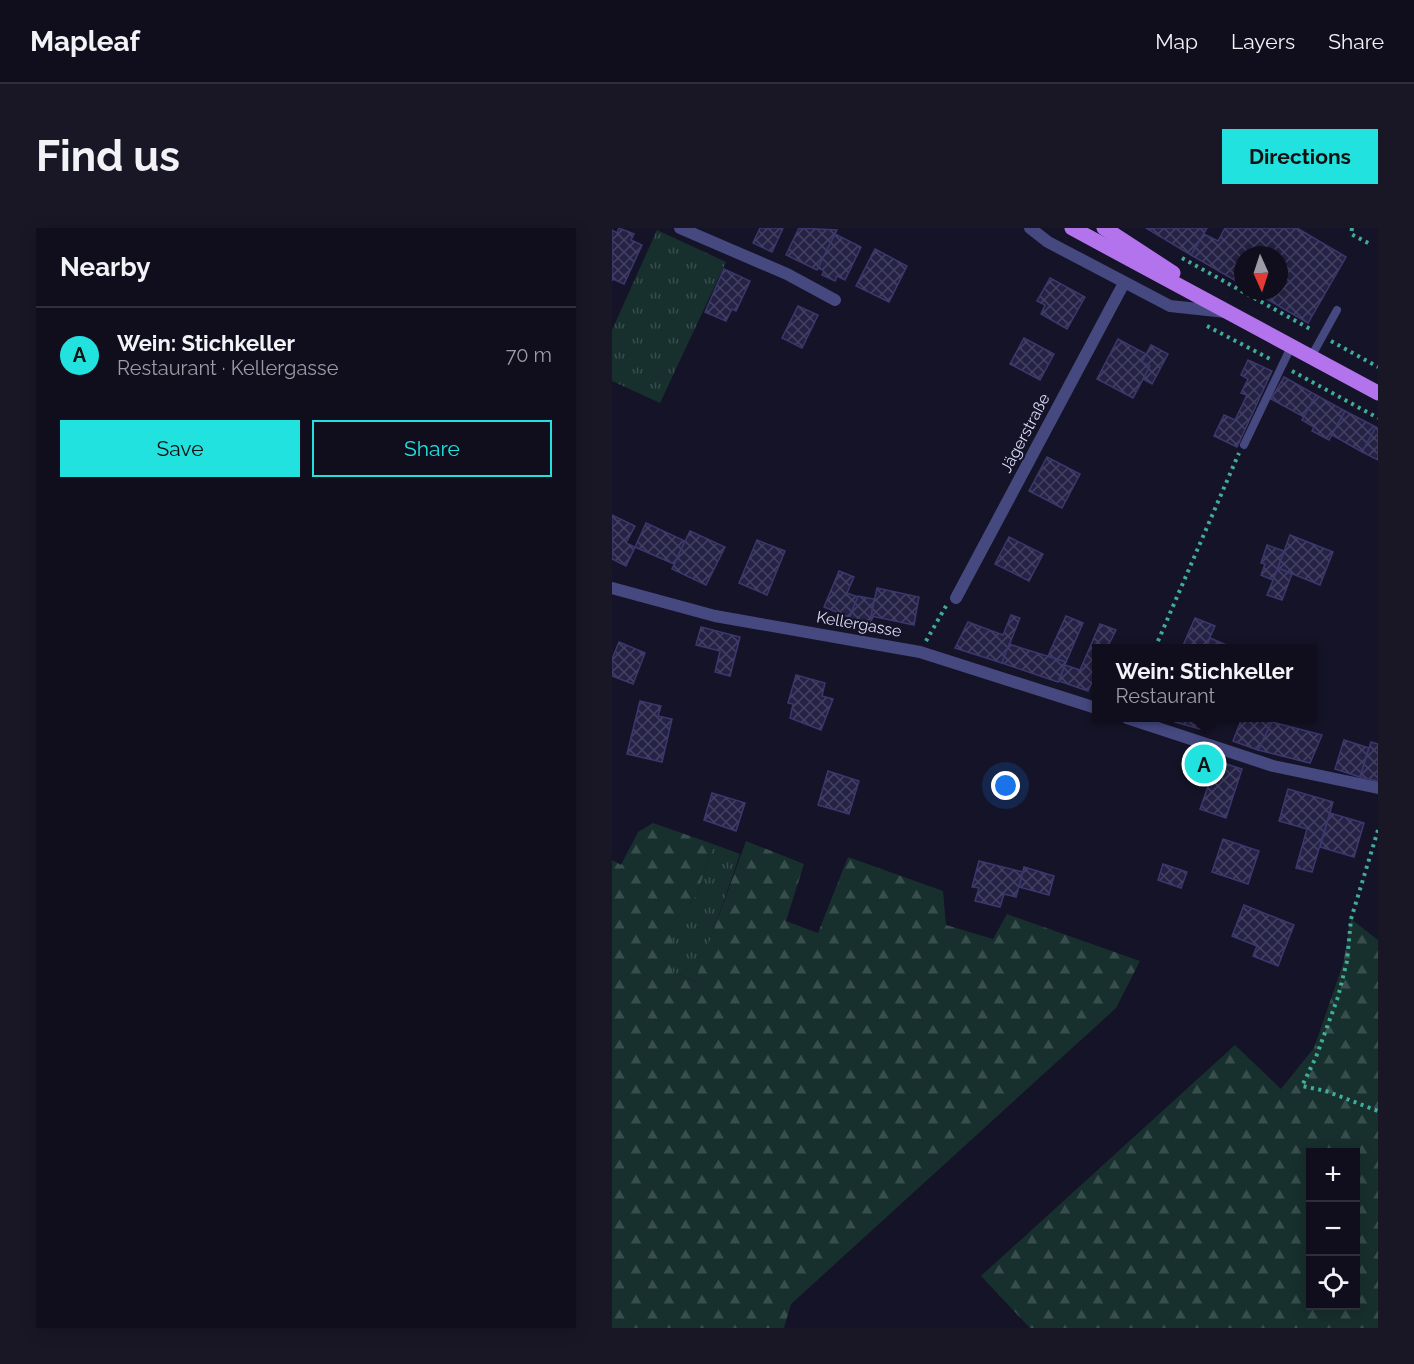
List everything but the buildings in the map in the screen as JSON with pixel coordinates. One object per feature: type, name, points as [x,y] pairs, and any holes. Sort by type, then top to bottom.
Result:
[{"type":"main road","points":[[1072,228],[1378,393]]},
{"type":"main road","points":[[1104,228],[1230,313]]},
{"type":"street","points":[[680,228],[787,274],[835,300]]},
{"type":"street","points":[[1030,228],[1048,242],[1170,306],[1230,313]]},
{"type":"street","name":"Jägerstraße","points":[[956,598],[1124,283]]},
{"type":"street","name":"Kellergasse","points":[[612,588],[715,616],[920,652],[1092,707]]},
{"type":"street","points":[[1142,722],[1273,765],[1378,788]]},
{"type":"lane","points":[[1311,357],[1336,310]]},
{"type":"lane","points":[[1244,445],[1292,347]]},
{"type":"path","points":[[1352,228],[1352,234],[1372,245]]},
{"type":"path","points":[[1175,253],[1378,367]]},
{"type":"path","points":[[1157,644],[1234,461],[1244,445]]},
{"type":"path","points":[[920,652],[944,607],[956,598]]},
{"type":"path","points":[[1378,830],[1351,919],[1347,961],[1338,997],[1316,1057],[1302,1086],[1326,1091],[1378,1111]]},
{"type":"green space","points":[[657,230],[726,262],[660,403],[612,381],[612,330]]},
{"type":"green space","points":[[653,823],[713,844],[697,895],[671,924],[674,960],[672,972],[695,981],[746,841],[804,864],[786,921],[818,933],[848,857],[943,891],[946,925],[993,939],[1007,914],[1140,961],[1116,1008],[791,1304],[784,1328],[612,1328],[612,860],[621,865],[638,832]]},
{"type":"green space","points":[[713,844],[740,854],[696,981],[672,972],[671,924],[697,895]]},
{"type":"green space","points":[[1351,919],[1378,940],[1378,1328],[1030,1328],[981,1276],[1235,1045],[1281,1089],[1314,1048],[1343,964]]},
{"type":"place","name":"Wein: Stichkeller","points":[[1204,764]]}]
